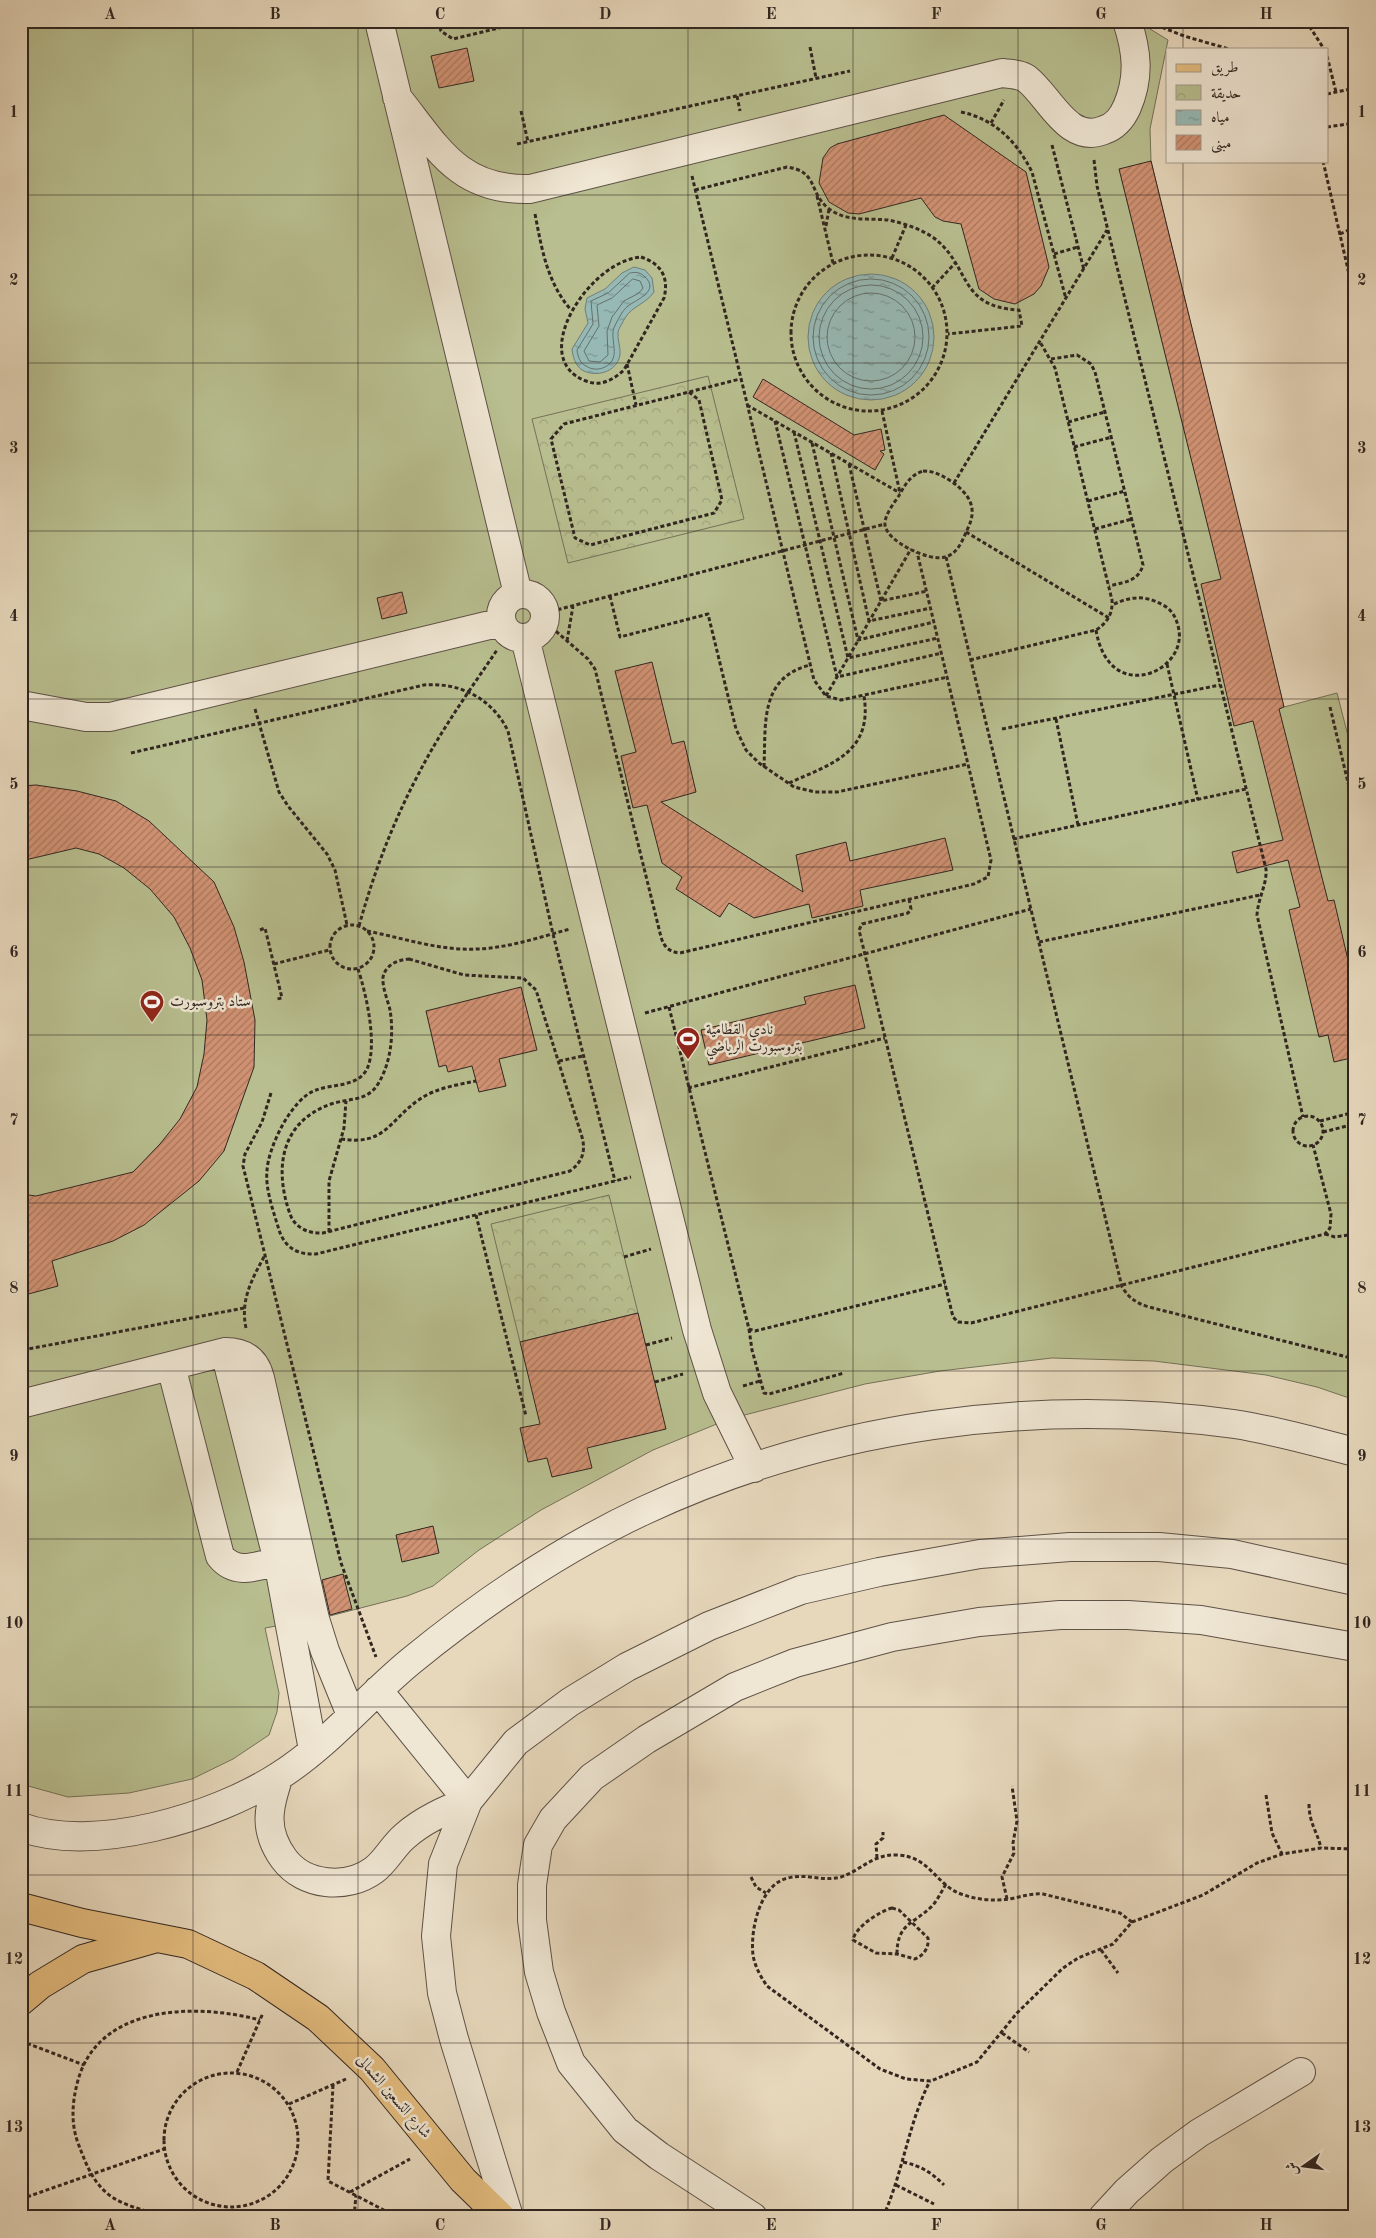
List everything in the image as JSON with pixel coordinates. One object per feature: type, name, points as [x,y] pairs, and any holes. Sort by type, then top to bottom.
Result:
[{"type":"main road","name":"شارع التسعين الشمالى","points":[[21,1907],[82,1923],[188,1944],[256,1976],[318,2018],[372,2069],[463,2180],[501,2217]]},
{"type":"main road","points":[[21,2002],[40,1985],[83,1959],[160,1937]]},
{"type":"street","points":[[378,21],[518,594]]},
{"type":"street","points":[[397,97],[448,159],[464,174],[492,186],[507,189],[530,189],[1002,73],[1026,78],[1073,128],[1086,132],[1099,132],[1119,121],[1133,93],[1140,22]]},
{"type":"street","points":[[538,625],[516,637],[509,633],[502,622],[502,608],[506,601],[518,594],[527,594],[536,598],[542,604],[538,625],[620,1020],[708,1367],[729,1419],[754,1468]]},
{"type":"street","points":[[21,705],[86,717],[116,716],[502,622]]},
{"type":"street","points":[[21,1404],[225,1352],[244,1355],[252,1360],[260,1378],[315,1618],[325,1651],[351,1715]]},
{"type":"street","points":[[225,1352],[278,1561],[313,1750]]},
{"type":"street","points":[[171,1366],[220,1556],[234,1568],[243,1569],[278,1561]]},
{"type":"street","points":[[21,1827],[38,1833],[101,1837],[168,1823],[230,1802],[279,1776],[313,1750],[409,1662],[485,1604],[566,1552],[642,1511],[723,1478],[806,1451],[891,1431],[977,1419],[1064,1413],[1151,1415],[1238,1424],[1355,1452]]},
{"type":"street","points":[[509,2217],[449,2020],[442,1993],[436,1936],[443,1864],[468,1801],[516,1742],[570,1702],[627,1666],[700,1630],[802,1590],[980,1554],[1070,1547],[1159,1547],[1232,1554],[1355,1581]]},
{"type":"street","points":[[753,2217],[659,2156],[625,2130],[571,2063],[551,2012],[539,1972],[532,1920],[532,1885],[538,1845],[553,1819],[592,1777],[647,1739],[735,1687],[795,1663],[892,1637],[969,1623],[1060,1615],[1128,1615],[1202,1620],[1355,1647]]},
{"type":"street","points":[[383,1686],[468,1801]]},
{"type":"street","points":[[279,1776],[270,1801],[269,1824],[275,1846],[289,1865],[308,1878],[330,1883],[354,1880],[374,1870],[405,1836],[424,1822],[468,1801]]},
{"type":"street","points":[[1103,2217],[1127,2191],[1162,2160],[1199,2133],[1301,2072]]},
{"type":"path","points":[[438,21],[441,31],[452,38],[528,21]]},
{"type":"path","points":[[1306,21],[1323,48]]},
{"type":"path","points":[[1140,22],[1226,48]]},
{"type":"path","points":[[810,47],[816,78]]},
{"type":"path","points":[[1328,60],[1336,92]]},
{"type":"path","points":[[517,144],[850,71]]},
{"type":"path","points":[[1328,94],[1355,88]]},
{"type":"path","points":[[991,123],[1000,105]]},
{"type":"path","points":[[521,111],[528,142]]},
{"type":"path","points":[[956,112],[962,112],[991,123],[1013,140],[1024,155],[1032,172],[1066,300]]},
{"type":"path","points":[[1328,127],[1355,123]]},
{"type":"path","points":[[1099,132],[1094,149],[1094,167],[1108,230],[1266,869],[1267,878],[1260,895],[1257,915],[1258,925],[1303,1117]]},
{"type":"path","points":[[1050,135],[1084,271]]},
{"type":"path","points":[[685,150],[814,680],[826,696],[841,700],[948,677]]},
{"type":"path","points":[[1323,162],[1355,300]]},
{"type":"path","points":[[695,190],[787,167],[798,169],[806,174],[829,209],[855,218],[886,220],[906,225],[935,240],[950,253],[969,288],[979,298],[991,305],[1019,310],[1022,326],[948,334]]},
{"type":"path","points":[[692,179],[702,176]]},
{"type":"path","points":[[530,189],[548,274],[554,288],[571,310]]},
{"type":"path","points":[[816,190],[833,263]]},
{"type":"path","points":[[825,229],[829,209]]},
{"type":"path","points":[[892,258],[906,225]]},
{"type":"path","points":[[1340,234],[1355,227]]},
{"type":"path","points":[[954,483],[1108,230]]},
{"type":"path","points":[[1054,254],[1078,247]]},
{"type":"path","points":[[868,254],[892,258],[912,268],[932,288],[942,304],[948,334],[946,350],[934,378],[911,400],[882,411],[867,412],[838,406],[813,388],[796,363],[791,333],[796,304],[813,278],[833,263],[868,254]]},
{"type":"path","points":[[641,257],[652,260],[660,268],[665,277],[666,288],[664,298],[627,363],[616,376],[598,383],[579,378],[571,372],[566,364],[563,345],[571,310],[592,282],[605,272],[630,258],[641,257]]},
{"type":"path","points":[[932,288],[956,262]]},
{"type":"path","points":[[1350,277],[1355,276]]},
{"type":"path","points":[[970,660],[1096,630],[1109,618],[1112,605],[1095,529],[1051,359],[1040,342]]},
{"type":"path","points":[[1051,359],[1077,355],[1091,364],[1095,372],[1112,437],[1143,565],[1141,572],[1135,578],[1109,586]]},
{"type":"path","points":[[627,363],[636,405]]},
{"type":"path","points":[[689,392],[699,400],[722,500],[714,513],[590,545],[575,538],[551,440],[564,424],[636,405],[740,379]]},
{"type":"path","points":[[747,405],[900,493]]},
{"type":"path","points":[[882,411],[900,493]]},
{"type":"path","points":[[1068,422],[1105,412]]},
{"type":"path","points":[[775,421],[837,677]]},
{"type":"path","points":[[794,432],[848,658]]},
{"type":"path","points":[[1074,447],[1112,437]]},
{"type":"path","points":[[812,442],[858,640]]},
{"type":"path","points":[[831,453],[869,621]]},
{"type":"path","points":[[849,464],[881,601]]},
{"type":"path","points":[[923,470],[938,473],[954,483],[963,490],[972,505],[973,514],[966,532],[958,548],[946,557],[938,558],[917,552],[893,540],[885,524],[900,493],[910,478],[923,470]]},
{"type":"path","points":[[1088,501],[1125,491]]},
{"type":"path","points":[[1095,529],[1132,519]]},
{"type":"path","points":[[538,625],[574,606],[885,524]]},
{"type":"path","points":[[966,532],[1109,618]]},
{"type":"path","points":[[826,696],[911,549]]},
{"type":"path","points":[[538,625],[567,641],[588,659],[597,676],[660,937],[665,947],[680,953],[974,884],[988,877],[991,860],[917,552]]},
{"type":"path","points":[[946,557],[1122,1287],[1128,1296],[1138,1304],[1148,1308],[1355,1359]]},
{"type":"path","points":[[881,601],[927,591]]},
{"type":"path","points":[[610,596],[620,637],[708,614],[736,729],[746,750],[764,767],[788,783],[815,792],[837,792],[968,764]]},
{"type":"path","points":[[1096,630],[1101,651],[1112,667],[1122,673],[1145,674],[1167,663],[1179,644],[1180,633],[1176,618],[1167,607],[1154,600],[1140,597],[1126,599],[1112,605]]},
{"type":"path","points":[[567,641],[574,606]]},
{"type":"path","points":[[869,621],[931,608]]},
{"type":"path","points":[[858,640],[934,622]]},
{"type":"path","points":[[848,658],[938,638]]},
{"type":"path","points":[[359,926],[373,878],[401,808],[420,771],[497,649]]},
{"type":"path","points":[[837,677],[942,653]]},
{"type":"path","points":[[1167,663],[1198,800]]},
{"type":"path","points":[[764,767],[766,714],[773,691],[788,674],[810,665]]},
{"type":"path","points":[[131,753],[259,725],[424,685],[447,685],[469,691],[495,712],[508,731],[553,934],[615,1181]]},
{"type":"path","points":[[1002,729],[1220,685]]},
{"type":"path","points":[[788,783],[833,763],[851,750],[863,730],[865,719],[864,696]]},
{"type":"path","points":[[1330,708],[1355,812]]},
{"type":"path","points":[[256,712],[279,792],[327,854],[335,870],[347,925]]},
{"type":"path","points":[[1056,719],[1078,825]]},
{"type":"path","points":[[1013,839],[1246,789]]},
{"type":"path","points":[[1039,942],[1260,895]]},
{"type":"path","points":[[908,899],[910,909],[908,913],[860,925],[864,954],[953,1317],[964,1324],[1122,1287],[1324,1234],[1335,1237],[1355,1234]]},
{"type":"path","points":[[620,1020],[1031,909]]},
{"type":"path","points":[[367,930],[374,948],[372,957],[366,964],[358,968],[340,966],[329,950],[333,934],[347,925],[359,926],[367,930],[442,946],[476,950],[510,945],[558,932]]},
{"type":"path","points":[[260,930],[266,928],[282,998],[277,999]]},
{"type":"path","points":[[274,964],[329,950]]},
{"type":"path","points":[[401,960],[417,961],[464,975],[523,978],[536,990],[584,1143],[584,1152],[576,1166],[570,1171],[330,1232],[314,1234],[305,1231],[294,1221],[280,1179],[281,1164],[291,1136],[300,1124],[322,1108],[346,1101],[364,1097],[371,1092],[380,1080],[388,1059],[392,1028],[383,979],[388,967],[401,960]]},
{"type":"path","points":[[358,968],[369,1014],[369,1060],[362,1075],[355,1080],[314,1090],[298,1101],[286,1118],[267,1170],[283,1240],[297,1253],[316,1254],[658,1170]]},
{"type":"path","points":[[669,1006],[764,1393],[769,1394],[844,1373]]},
{"type":"path","points":[[688,1088],[885,1038]]},
{"type":"path","points":[[559,1061],[583,1056]]},
{"type":"path","points":[[341,1140],[360,1141],[377,1137],[421,1098],[437,1090],[476,1081]]},
{"type":"path","points":[[271,1093],[262,1122],[245,1154],[243,1166],[348,1586],[383,1686]]},
{"type":"path","points":[[330,1232],[329,1181],[341,1140],[346,1101]]},
{"type":"path","points":[[1320,1121],[1323,1132],[1322,1137],[1313,1145],[1306,1146],[1298,1142],[1294,1136],[1294,1128],[1297,1121],[1303,1117],[1309,1116],[1320,1121],[1355,1112]]},
{"type":"path","points":[[1323,1132],[1355,1124]]},
{"type":"path","points":[[1313,1145],[1331,1214],[1330,1228],[1324,1234]]},
{"type":"path","points":[[476,1215],[526,1416]]},
{"type":"path","points":[[252,1360],[244,1308],[252,1279],[265,1255]]},
{"type":"path","points":[[749,1329],[755,1331],[945,1284]]},
{"type":"path","points":[[24,1350],[244,1308]]},
{"type":"path","points":[[1007,1899],[1002,1877],[1014,1853],[1013,1843],[1017,1821],[1012,1786]]},
{"type":"path","points":[[1266,1795],[1272,1833],[1282,1854]]},
{"type":"path","points":[[1309,1804],[1310,1822],[1318,1837],[1321,1848]]},
{"type":"path","points":[[877,1858],[876,1844],[883,1838],[883,1832]]},
{"type":"path","points":[[1132,1922],[1120,1912],[1043,1894],[1033,1893],[1007,1899],[986,1900],[962,1895],[946,1884],[926,1864],[898,1855],[877,1858],[844,1876],[830,1880],[788,1878],[776,1883],[766,1893],[760,1906],[754,1938],[754,1955],[758,1972],[767,1986],[880,2069],[906,2079],[930,2080],[978,2062],[1016,2014],[1062,1968],[1078,1958],[1112,1944],[1132,1922],[1203,1895],[1257,1862],[1282,1854],[1321,1848],[1355,1849]]},
{"type":"path","points":[[751,1877],[756,1887],[766,1893]]},
{"type":"path","points":[[897,1954],[898,1938],[911,1921],[934,1904],[946,1884]]},
{"type":"path","points":[[885,1909],[899,1910],[911,1921],[928,1938],[926,1950],[915,1960],[897,1954],[876,1953],[853,1940],[854,1936],[885,1909]]},
{"type":"path","points":[[1101,1950],[1118,1973]]},
{"type":"path","points":[[237,2072],[274,1988]]},
{"type":"path","points":[[165,2217],[112,2196],[89,2174],[74,2132],[72,2114],[74,2096],[84,2065],[101,2039],[132,2021],[157,2014],[183,2010],[209,2010],[234,2013],[260,2020]]},
{"type":"path","points":[[1002,2032],[1029,2052]]},
{"type":"path","points":[[21,2041],[84,2065]]},
{"type":"path","points":[[289,2104],[372,2069]]},
{"type":"path","points":[[237,2072],[257,2077],[275,2088],[289,2104],[298,2129],[298,2156],[286,2180],[267,2199],[241,2208],[215,2206],[190,2195],[172,2174],[164,2149],[166,2119],[182,2093],[207,2076],[237,2072]]},
{"type":"path","points":[[882,2217],[896,2185],[917,2111],[930,2080]]},
{"type":"path","points":[[333,2085],[328,2181],[397,2217]]},
{"type":"path","points":[[349,2192],[434,2145]]},
{"type":"path","points":[[21,2199],[164,2149]]},
{"type":"path","points":[[903,2162],[918,2166],[933,2174],[944,2185]]},
{"type":"path","points":[[896,2185],[934,2204]]},
{"type":"path","points":[[354,2217],[356,2196]]},
{"type":"green space","name":"نادي القطامية بتروسبورت الرياضي","points":[[21,21],[1137,21],[1168,40],[1150,129],[1151,161],[1284,707],[1337,693],[1355,763],[1355,1400],[1317,1387],[1266,1375],[1154,1361],[1052,1358],[940,1371],[865,1384],[729,1419],[653,1450],[541,1510],[479,1550],[433,1586],[407,1596],[322,1618],[265,1628],[279,1693],[277,1712],[269,1735],[233,1759],[192,1779],[129,1793],[68,1797],[21,1784]]},
{"type":"green space","points":[[708,376],[744,519],[568,563],[532,419]]},
{"type":"green space","points":[[609,1195],[638,1313],[520,1342],[491,1224]]},
{"type":"water","points":[[634,267],[645,270],[652,278],[654,292],[628,314],[620,327],[618,335],[620,355],[615,366],[599,373],[582,370],[575,361],[572,349],[588,323],[585,309],[587,298],[605,289],[622,273]]},
{"type":"water","points":[[871,274],[895,279],[915,293],[929,313],[934,337],[929,361],[915,381],[895,395],[871,400],[847,395],[827,381],[813,361],[808,337],[813,313],[827,293],[847,279]]},
{"type":"building","points":[[467,48],[474,81],[439,88],[431,56]]},
{"type":"building","points":[[944,115],[1026,172],[1049,267],[1041,286],[1034,294],[1015,304],[994,299],[979,289],[961,224],[943,221],[935,217],[921,198],[859,214],[848,213],[829,202],[819,183],[823,158],[830,148],[837,144]]},
{"type":"building","points":[[1151,161],[1284,707],[1279,709],[1328,901],[1334,900],[1355,990],[1355,1057],[1334,1062],[1328,1035],[1319,1037],[1289,910],[1300,907],[1288,860],[1237,873],[1232,852],[1283,840],[1253,721],[1234,726],[1201,584],[1221,579],[1119,169]]},
{"type":"building","points":[[763,379],[854,435],[881,429],[885,450],[880,451],[884,454],[875,470],[753,397]]},
{"type":"building","points":[[402,592],[407,613],[382,619],[377,598]]},
{"type":"building","points":[[652,662],[672,744],[684,741],[696,792],[661,802],[803,892],[796,855],[846,842],[850,861],[945,838],[953,870],[860,890],[863,906],[812,918],[809,904],[754,918],[729,903],[720,917],[676,889],[682,877],[662,863],[647,805],[633,808],[621,756],[636,752],[615,671]]},
{"type":"building","points":[[36,785],[77,791],[116,801],[149,821],[214,882],[234,927],[244,962],[255,1020],[254,1067],[224,1151],[199,1181],[144,1225],[113,1241],[52,1261],[58,1286],[21,1296],[21,1194],[36,1196],[133,1172],[160,1144],[180,1119],[197,1087],[204,1054],[207,1020],[202,980],[190,948],[174,917],[150,889],[124,868],[99,854],[76,848],[21,861],[21,786]]},
{"type":"building","points":[[855,985],[865,1028],[709,1065],[701,1030],[806,1004],[804,997]]},
{"type":"building","points":[[521,987],[537,1050],[499,1059],[506,1086],[479,1092],[472,1066],[448,1072],[446,1065],[439,1067],[426,1011]]},
{"type":"building","points":[[638,1313],[666,1429],[587,1448],[592,1468],[552,1477],[547,1458],[528,1462],[520,1428],[540,1424],[520,1342]]},
{"type":"building","points":[[433,1526],[439,1553],[402,1562],[396,1535]]},
{"type":"building","points":[[343,1574],[352,1609],[330,1615],[322,1580]]},
{"type":"place","name":"ستاد بتروسبورت","points":[[152,1023]]},
{"type":"place","name":"نادي القطامية بتروسبورت الرياضي","points":[[688,1060]]}]
